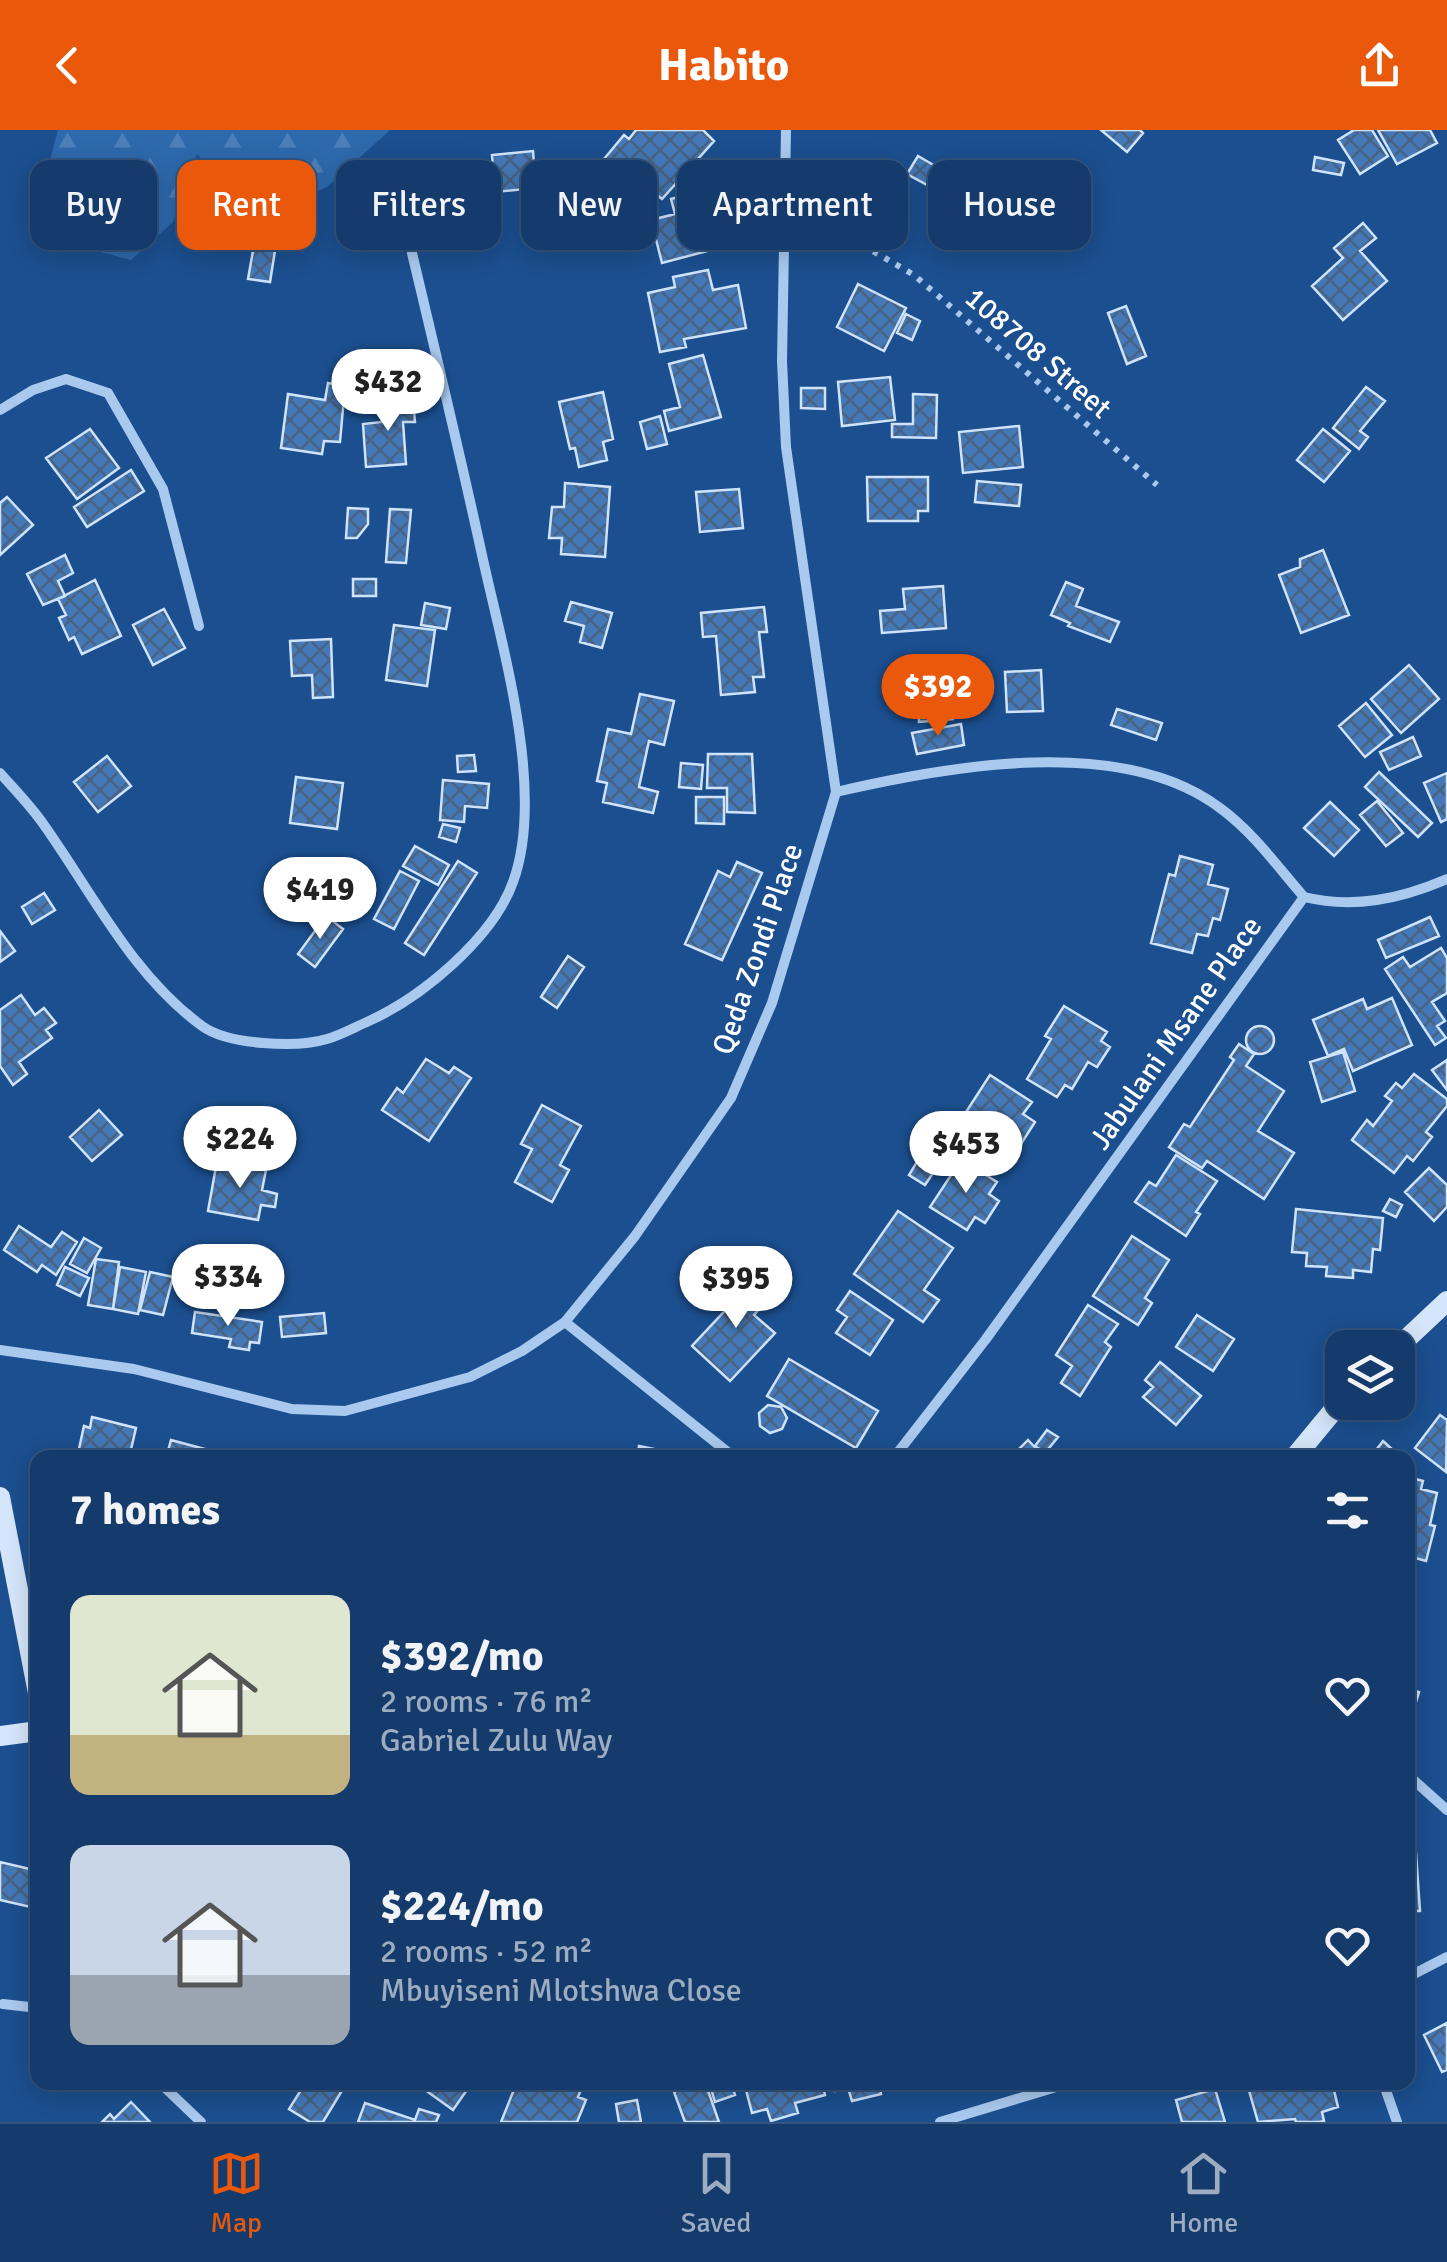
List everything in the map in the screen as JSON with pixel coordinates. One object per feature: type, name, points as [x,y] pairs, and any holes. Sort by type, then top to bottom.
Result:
[{"type":"street","name":"Qeda Zondi Place","points":[[785,160],[786,130]]},
{"type":"street","name":"Qeda Zondi Place","points":[[0,1350],[134,1369],[292,1409],[344,1411],[470,1377],[522,1351],[565,1322],[635,1236],[731,1098],[772,1003],[836,792],[786,447],[783,250]]},
{"type":"street","points":[[0,773],[41,820],[142,970],[205,1028],[249,1040],[285,1044],[327,1039],[376,1018],[440,977],[481,936],[513,883],[526,789],[509,677],[412,253]]},
{"type":"street","points":[[0,410],[33,390],[66,380],[108,393],[163,489],[199,626]]},
{"type":"street","points":[[836,792],[920,772],[1005,763],[1125,767],[1172,779],[1220,808],[1263,848],[1304,896],[1332,904],[1374,902],[1447,879]]},
{"type":"street","name":"Jabulani Msane Place","points":[[900,1450],[986,1339],[1304,896]]},
{"type":"street","points":[[1415,1331],[1447,1301]]},
{"type":"street","points":[[565,1322],[725,1450]]},
{"type":"street","points":[[1301,1450],[1325,1420]]},
{"type":"street","points":[[0,1497],[30,1652]]},
{"type":"street","points":[[0,1736],[30,1731]]},
{"type":"street","points":[[1415,1780],[1447,1810]]},
{"type":"street","points":[[1415,1973],[1447,1957]]},
{"type":"street","points":[[3,2004],[30,2007]]},
{"type":"street","points":[[167,2090],[201,2122]]},
{"type":"street","points":[[940,2122],[1046,2090]]},
{"type":"street","points":[[1386,2090],[1396,2122]]},
{"type":"path","name":"108708 Street","points":[[871,250],[914,275],[1156,485]]},
{"type":"green space","points":[[58,130],[390,130],[357,160],[336,160],[336,179],[316,192],[316,160],[202,160],[197,154],[195,160],[177,160],[177,211],[173,222],[157,236],[157,160],[50,160]]},
{"type":"green space","points":[[93,250],[142,250],[131,260]]},
{"type":"building","points":[[636,130],[703,130],[714,141],[697,160],[677,160],[677,182],[662,199],[657,195],[657,160],[604,159],[624,135],[629,139]]},
{"type":"building","points":[[1101,130],[1140,130],[1143,133],[1127,152]]},
{"type":"building","points":[[1354,130],[1372,130],[1388,156],[1360,174],[1338,140]]},
{"type":"building","points":[[1378,130],[1430,130],[1437,143],[1397,164]]},
{"type":"building","points":[[533,151],[534,160],[521,160],[521,189],[501,191],[501,160],[492,160],[492,155]]},
{"type":"building","points":[[918,156],[928,162],[928,185],[908,175]]},
{"type":"building","points":[[1315,157],[1344,163],[1341,175],[1313,170]]},
{"type":"building","points":[[677,197],[677,250],[711,250],[662,263],[657,218],[675,214],[671,199]]},
{"type":"building","points":[[1363,223],[1376,238],[1360,251],[1387,281],[1343,320],[1312,286],[1343,258],[1334,248]]},
{"type":"building","points":[[253,250],[275,250],[270,282],[248,279]]},
{"type":"building","points":[[708,270],[713,290],[738,285],[746,328],[684,339],[686,347],[660,352],[648,293],[675,287],[673,277]]},
{"type":"building","points":[[858,284],[906,308],[884,351],[837,327]]},
{"type":"building","points":[[1126,306],[1146,356],[1127,364],[1108,313]]},
{"type":"building","points":[[906,314],[920,321],[912,340],[897,333]]},
{"type":"building","points":[[703,355],[721,417],[669,431],[664,411],[680,407],[669,364]]},
{"type":"building","points":[[890,377],[895,420],[842,426],[838,382]]},
{"type":"building","points":[[328,383],[345,386],[340,442],[324,441],[322,454],[281,448],[288,394],[325,400]]},
{"type":"building","points":[[1366,387],[1385,401],[1360,431],[1368,437],[1359,449],[1333,428]]},
{"type":"building","points":[[801,388],[825,388],[825,409],[801,408]]},
{"type":"building","points":[[603,392],[613,439],[603,442],[607,460],[579,467],[575,448],[570,449],[559,402]]},
{"type":"building","points":[[913,394],[937,395],[936,438],[892,437],[892,424],[913,424]]},
{"type":"building","points":[[413,398],[415,422],[403,422],[406,464],[366,467],[363,424],[382,422],[380,401]]},
{"type":"building","points":[[660,416],[667,444],[647,449],[640,422]]},
{"type":"building","points":[[1019,426],[1023,467],[963,473],[959,432]]},
{"type":"building","points":[[90,429],[119,468],[77,499],[46,458]]},
{"type":"building","points":[[1323,429],[1350,451],[1324,482],[1297,460]]},
{"type":"building","points":[[131,470],[144,491],[87,527],[74,507]]},
{"type":"building","points":[[867,477],[928,477],[928,511],[918,511],[918,521],[868,521]]},
{"type":"building","points":[[977,481],[1021,485],[1019,506],[975,502]]},
{"type":"building","points":[[565,483],[610,487],[605,557],[561,554],[562,538],[549,538],[552,507],[564,507]]},
{"type":"building","points":[[739,489],[743,528],[700,532],[696,492]]},
{"type":"building","points":[[7,497],[33,525],[0,555],[0,503]]},
{"type":"building","points":[[348,508],[368,509],[368,524],[357,538],[346,538]]},
{"type":"building","points":[[390,509],[411,510],[406,563],[386,562]]},
{"type":"building","points":[[1323,550],[1349,615],[1301,633],[1279,575],[1300,567],[1300,559]]},
{"type":"building","points":[[65,555],[73,573],[58,581],[65,596],[43,605],[27,574]]},
{"type":"building","points":[[353,579],[376,579],[376,596],[353,596]]},
{"type":"building","points":[[95,580],[121,636],[82,654],[74,637],[69,640],[59,618],[66,615],[58,599]]},
{"type":"building","points":[[1066,582],[1083,589],[1076,606],[1119,622],[1110,642],[1051,615]]},
{"type":"building","points":[[943,586],[946,628],[882,633],[880,611],[905,609],[903,589]]},
{"type":"building","points":[[571,602],[612,613],[602,648],[580,642],[584,626],[565,621]]},
{"type":"building","points":[[425,603],[450,608],[446,629],[421,625]]},
{"type":"building","points":[[764,607],[767,632],[759,632],[764,677],[753,677],[755,692],[721,695],[716,636],[703,637],[701,613]]},
{"type":"building","points":[[164,609],[185,648],[153,665],[133,625]]},
{"type":"building","points":[[394,625],[435,630],[427,686],[386,680]]},
{"type":"building","points":[[331,639],[333,697],[313,698],[312,675],[292,676],[290,641]]},
{"type":"building","points":[[1409,665],[1439,699],[1401,733],[1371,699]]},
{"type":"building","points":[[1041,670],[1043,711],[1007,712],[1005,672]]},
{"type":"building","points":[[960,678],[962,707],[952,707],[953,719],[919,722],[917,680]]},
{"type":"building","points":[[640,694],[674,701],[664,745],[649,741],[639,787],[658,792],[653,813],[603,802],[607,783],[597,781],[608,729],[631,734]]},
{"type":"building","points":[[1366,703],[1392,735],[1365,757],[1339,726]]},
{"type":"building","points":[[1117,709],[1162,723],[1156,740],[1111,725]]},
{"type":"building","points":[[961,724],[964,745],[917,754],[912,733]]},
{"type":"building","points":[[1413,737],[1421,756],[1389,770],[1380,752]]},
{"type":"building","points":[[708,754],[752,754],[755,813],[727,812],[727,788],[707,788]]},
{"type":"building","points":[[474,755],[476,771],[458,772],[457,756]]},
{"type":"building","points":[[107,756],[131,786],[98,812],[74,782]]},
{"type":"building","points":[[681,763],[703,765],[701,789],[679,787]]},
{"type":"building","points":[[1379,772],[1432,823],[1418,837],[1365,787]]},
{"type":"building","points":[[1447,773],[1447,819],[1441,822],[1424,783]]},
{"type":"building","points":[[296,777],[343,783],[337,829],[290,823]]},
{"type":"building","points":[[443,780],[489,784],[487,808],[465,806],[464,822],[440,820]]},
{"type":"building","points":[[696,797],[724,797],[724,824],[696,823]]},
{"type":"building","points":[[1377,801],[1403,833],[1386,846],[1360,815]]},
{"type":"building","points":[[1330,802],[1359,830],[1334,856],[1304,828]]},
{"type":"building","points":[[443,824],[460,828],[456,842],[439,837]]},
{"type":"building","points":[[415,846],[449,865],[438,885],[403,866]]},
{"type":"building","points":[[1180,856],[1213,865],[1208,884],[1228,889],[1220,920],[1213,918],[1208,936],[1197,934],[1192,953],[1151,943],[1169,874],[1175,876]]},
{"type":"building","points":[[458,861],[477,873],[424,955],[405,943]]},
{"type":"building","points":[[737,862],[762,873],[722,960],[685,944],[718,871],[730,877]]},
{"type":"building","points":[[400,871],[419,881],[394,929],[374,919]]},
{"type":"building","points":[[44,893],[55,910],[32,924],[22,907]]},
{"type":"building","points":[[326,916],[343,929],[315,967],[298,954]]},
{"type":"building","points":[[1430,917],[1439,936],[1386,958],[1378,940]]},
{"type":"building","points":[[0,931],[15,951],[0,962]]},
{"type":"building","points":[[1441,948],[1447,958],[1447,993],[1432,1002],[1445,1021],[1437,1026],[1446,1038],[1435,1045],[1385,969],[1403,957],[1410,967]]},
{"type":"building","points":[[568,956],[584,967],[557,1008],[541,997]]},
{"type":"building","points":[[21,995],[35,1015],[44,1008],[56,1023],[46,1030],[52,1038],[19,1062],[27,1074],[13,1085],[0,1066],[0,1010]]},
{"type":"building","points":[[1392,998],[1412,1045],[1353,1071],[1344,1049],[1328,1056],[1313,1020],[1363,999],[1367,1009]]},
{"type":"building","points":[[1064,1006],[1107,1032],[1101,1041],[1110,1047],[1097,1067],[1088,1062],[1072,1089],[1065,1085],[1057,1097],[1027,1079],[1051,1039],[1045,1036]]},
{"type":"building","points":[[1260,1026],[1270,1030],[1274,1040],[1270,1050],[1260,1054],[1250,1050],[1246,1040],[1250,1030]]},
{"type":"building","points":[[1239,1044],[1254,1054],[1246,1066],[1284,1091],[1258,1131],[1294,1153],[1264,1199],[1207,1161],[1202,1168],[1169,1147],[1184,1124],[1190,1127],[1234,1060],[1230,1057]]},
{"type":"building","points":[[1343,1052],[1355,1091],[1322,1102],[1310,1062]]},
{"type":"building","points":[[426,1059],[449,1073],[454,1067],[471,1078],[429,1141],[382,1110],[397,1088],[403,1093]]},
{"type":"building","points":[[1447,1060],[1447,1090],[1432,1070]]},
{"type":"building","points":[[1414,1074],[1447,1099],[1447,1106],[1426,1132],[1432,1137],[1413,1161],[1407,1156],[1394,1173],[1352,1140],[1367,1120],[1373,1126],[1392,1101],[1385,1096],[1396,1083],[1402,1088]]},
{"type":"building","points":[[990,1075],[1032,1102],[1023,1114],[1035,1122],[1012,1158],[997,1148],[993,1153],[955,1129]]},
{"type":"building","points":[[542,1105],[581,1126],[560,1165],[569,1170],[552,1202],[515,1182],[532,1149],[521,1144]]},
{"type":"building","points":[[99,1110],[122,1135],[92,1161],[70,1137]]},
{"type":"building","points":[[924,1150],[941,1161],[925,1185],[909,1175]]},
{"type":"building","points":[[1176,1155],[1217,1181],[1196,1212],[1200,1214],[1186,1236],[1135,1202],[1149,1182],[1156,1186]]},
{"type":"building","points":[[961,1160],[997,1182],[989,1194],[999,1201],[985,1223],[975,1217],[967,1230],[930,1207]]},
{"type":"building","points":[[217,1161],[266,1170],[262,1190],[277,1194],[275,1207],[261,1205],[258,1220],[208,1211]]},
{"type":"building","points":[[1429,1168],[1447,1185],[1447,1207],[1434,1221],[1405,1192]]},
{"type":"building","points":[[1390,1199],[1402,1205],[1396,1217],[1383,1211]]},
{"type":"building","points":[[1296,1209],[1383,1218],[1380,1250],[1373,1249],[1371,1272],[1353,1270],[1353,1278],[1326,1276],[1327,1267],[1306,1266],[1307,1253],[1292,1252]]},
{"type":"building","points":[[898,1211],[953,1248],[924,1290],[939,1300],[923,1322],[854,1274]]},
{"type":"building","points":[[19,1226],[51,1247],[62,1232],[77,1242],[56,1275],[42,1265],[37,1272],[4,1250]]},
{"type":"building","points":[[1132,1236],[1169,1260],[1145,1298],[1152,1303],[1138,1325],[1093,1296]]},
{"type":"building","points":[[84,1238],[101,1248],[87,1273],[70,1264]]},
{"type":"building","points":[[96,1259],[119,1262],[113,1309],[88,1305]]},
{"type":"building","points":[[65,1267],[89,1278],[80,1296],[57,1285]]},
{"type":"building","points":[[120,1267],[146,1272],[138,1314],[113,1309]]},
{"type":"building","points":[[150,1272],[173,1277],[163,1315],[140,1310]]},
{"type":"building","points":[[743,1274],[769,1298],[754,1315],[775,1333],[730,1381],[692,1346],[733,1302],[725,1294]]},
{"type":"building","points":[[244,1275],[261,1275],[260,1289],[244,1289]]},
{"type":"building","points":[[850,1291],[893,1320],[870,1355],[836,1333],[847,1317],[837,1310]]},
{"type":"building","points":[[1088,1305],[1118,1324],[1105,1342],[1111,1347],[1080,1396],[1061,1383],[1072,1366],[1056,1355]]},
{"type":"building","points":[[195,1312],[262,1322],[259,1343],[250,1342],[249,1350],[229,1347],[231,1339],[192,1333]]},
{"type":"building","points":[[324,1313],[326,1333],[282,1337],[280,1317]]},
{"type":"building","points":[[1197,1315],[1234,1339],[1213,1371],[1176,1347]]},
{"type":"building","points":[[789,1359],[878,1411],[856,1448],[767,1396]]},
{"type":"building","points":[[1160,1362],[1201,1396],[1176,1425],[1143,1397],[1153,1387],[1145,1380]]},
{"type":"building","points":[[768,1405],[781,1407],[787,1418],[782,1429],[770,1433],[760,1426],[759,1413]]},
{"type":"building","points":[[1440,1415],[1447,1420],[1446,1472],[1415,1448]]},
{"type":"building","points":[[92,1417],[136,1428],[131,1450],[79,1450],[84,1426],[90,1428]]},
{"type":"building","points":[[1047,1430],[1058,1437],[1047,1450],[1035,1446]]},
{"type":"building","points":[[171,1440],[208,1450],[168,1450]]},
{"type":"building","points":[[1028,1440],[1037,1450],[1018,1450]]},
{"type":"building","points":[[1383,1441],[1393,1450],[1376,1450]]},
{"type":"building","points":[[1415,1479],[1423,1481],[1421,1489],[1437,1493],[1430,1525],[1435,1526],[1426,1561],[1415,1558]]},
{"type":"building","points":[[1415,1853],[1416,1853],[1420,1911],[1415,1911]]},
{"type":"building","points":[[0,1862],[30,1869],[30,1907],[0,1900]]},
{"type":"building","points":[[1447,2023],[1447,2070],[1442,2072],[1424,2035]]},
{"type":"building","points":[[301,2090],[342,2090],[323,2122],[310,2122],[289,2109]]},
{"type":"building","points":[[425,2090],[467,2090],[453,2110]]},
{"type":"building","points":[[514,2090],[581,2090],[578,2097],[586,2100],[577,2122],[501,2122]]},
{"type":"building","points":[[708,2090],[719,2122],[685,2122],[674,2092]]},
{"type":"building","points":[[711,2090],[733,2090],[735,2095],[715,2102]]},
{"type":"building","points":[[746,2090],[824,2090],[825,2095],[795,2103],[798,2113],[771,2121],[767,2109],[752,2113]]},
{"type":"building","points":[[849,2090],[880,2090],[881,2094],[852,2101]]},
{"type":"building","points":[[1215,2090],[1225,2122],[1182,2122],[1176,2100]]},
{"type":"building","points":[[1249,2090],[1334,2090],[1338,2107],[1322,2112],[1324,2121],[1258,2122]]},
{"type":"building","points":[[637,2100],[641,2122],[619,2122],[616,2104]]},
{"type":"building","points":[[131,2102],[150,2122],[102,2122],[110,2114],[114,2119]]},
{"type":"building","points":[[365,2103],[415,2120],[419,2109],[439,2115],[436,2122],[358,2122]]}]
